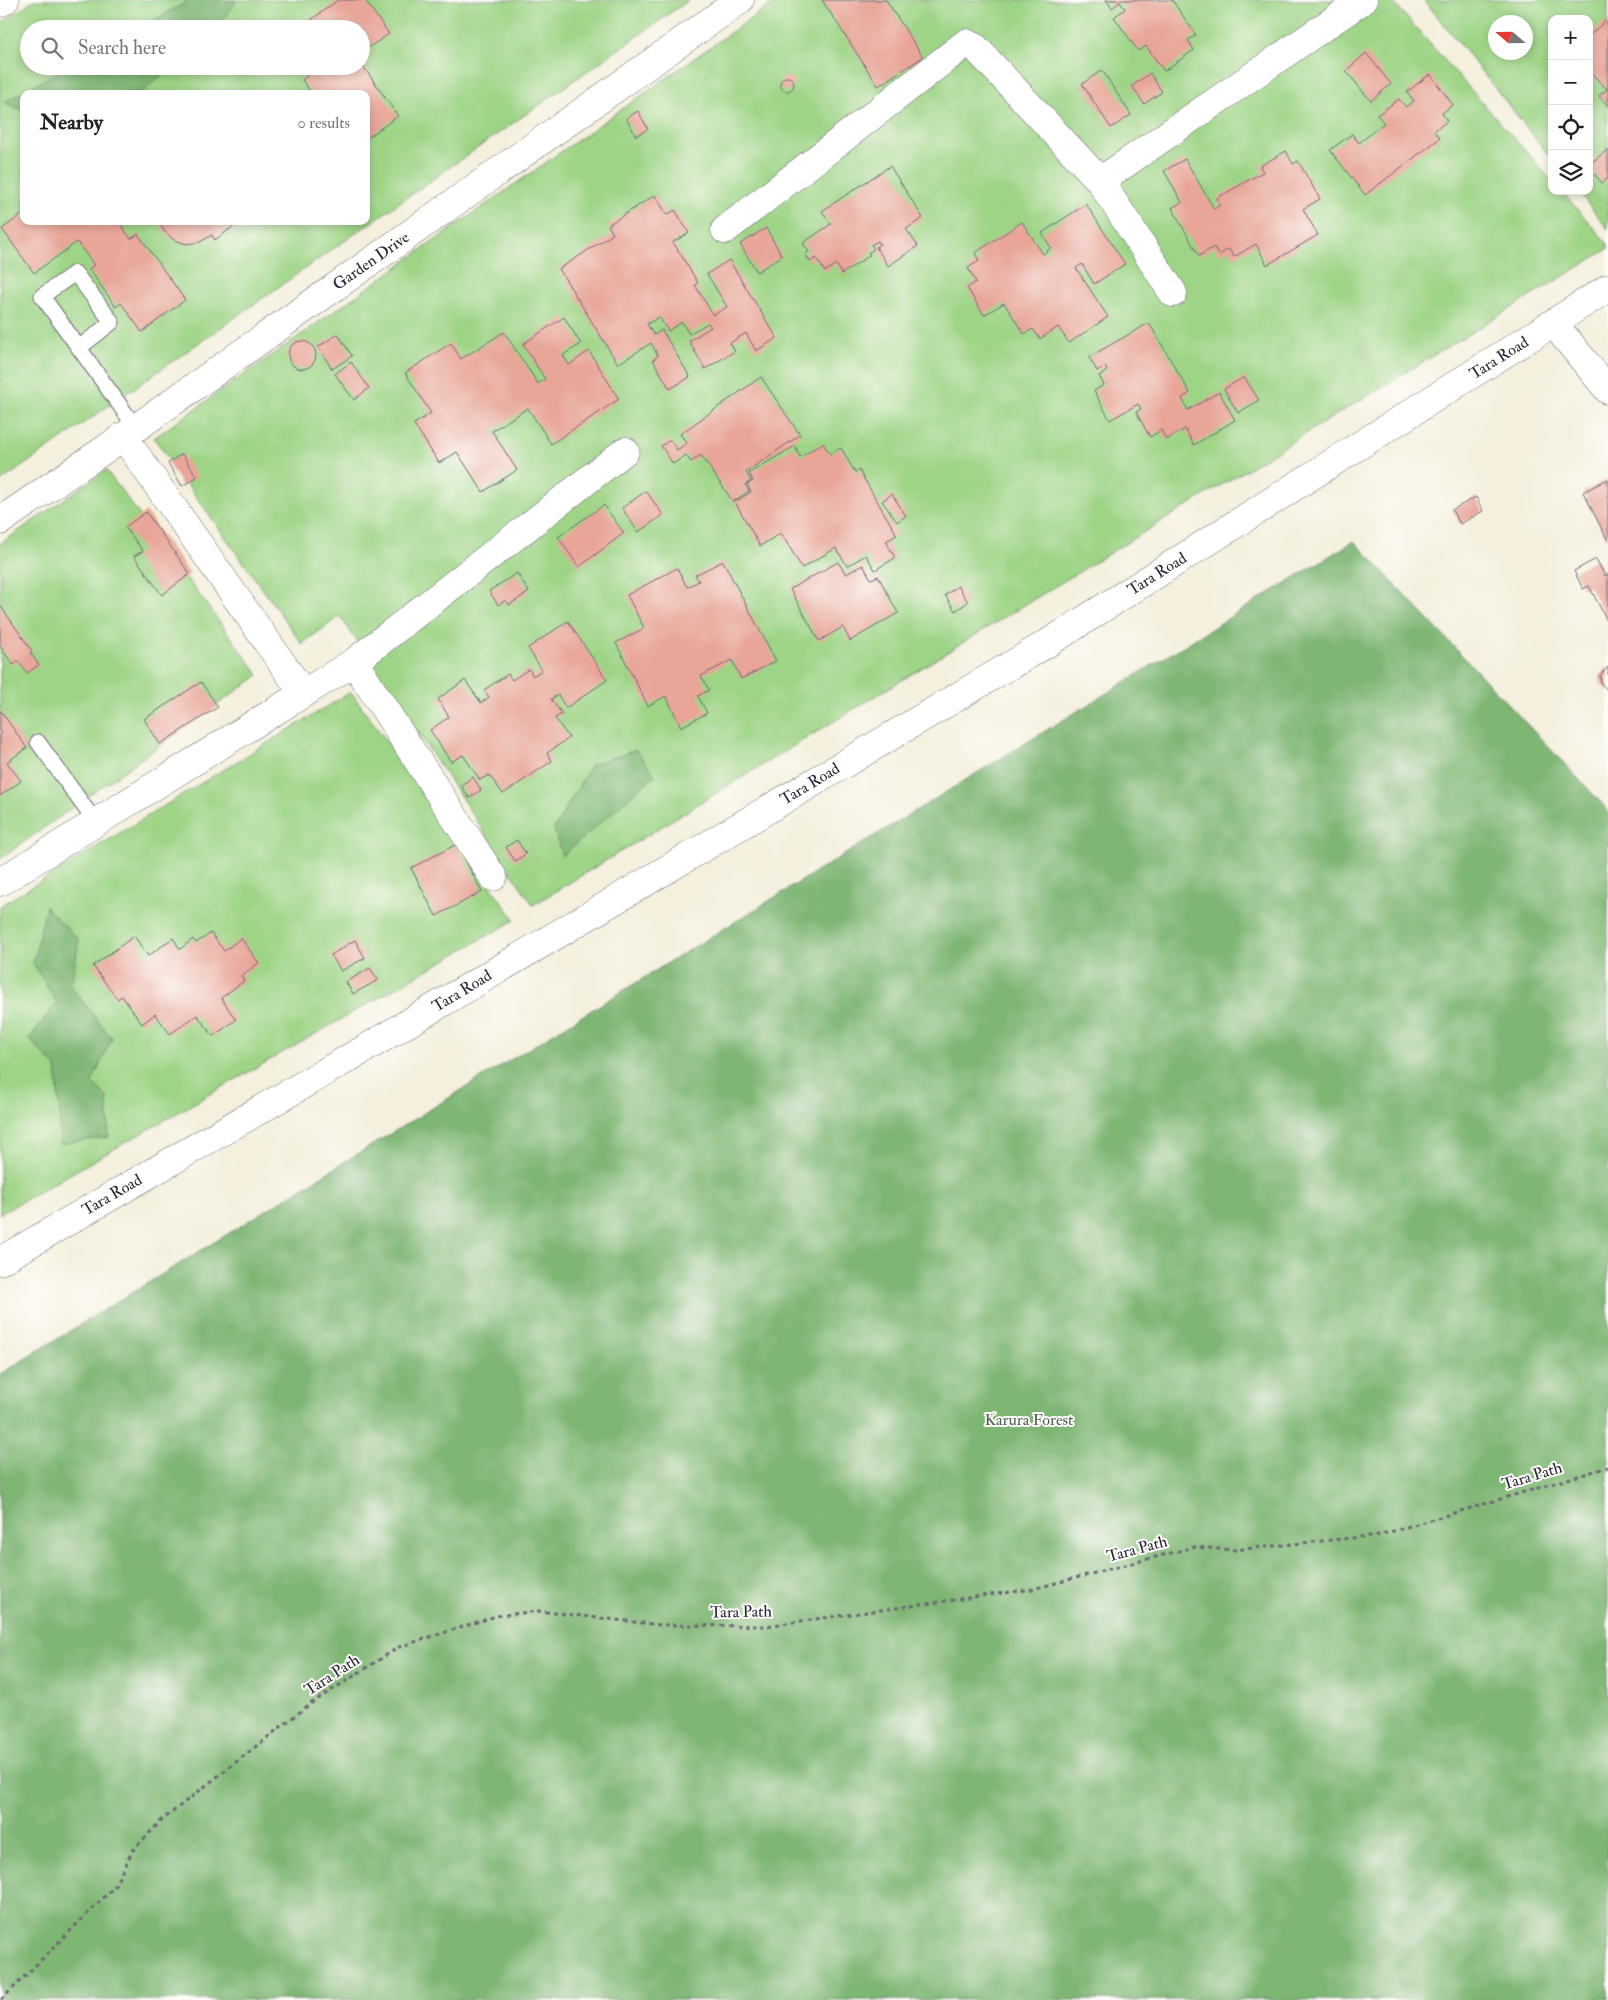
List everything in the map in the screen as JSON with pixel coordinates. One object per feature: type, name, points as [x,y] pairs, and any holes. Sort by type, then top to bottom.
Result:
[{"type":"street","points":[[0,3],[5,0]]},
{"type":"street","name":"Garden Drive","points":[[0,521],[740,0]]},
{"type":"street","points":[[1100,181],[1363,0]]},
{"type":"street","points":[[725,230],[966,43],[976,48],[1100,181],[1173,294]]},
{"type":"street","name":"Tara Road","points":[[0,1261],[370,1046],[1048,643],[1608,288]]},
{"type":"street","points":[[1554,324],[1608,390]]},
{"type":"street","points":[[129,432],[303,693]]},
{"type":"street","points":[[0,882],[354,662],[625,451]]},
{"type":"street","points":[[354,662],[493,876]]},
{"type":"lane","points":[[79,348],[112,322],[75,273],[42,296],[79,348],[129,432]]},
{"type":"lane","points":[[38,742],[96,823]]},
{"type":"path","name":"Tara Path","points":[[1,2000],[114,1887],[133,1850],[162,1820],[310,1704],[399,1647],[496,1616],[538,1611],[661,1624],[766,1626],[1033,1589],[1194,1547],[1234,1550],[1380,1536],[1608,1467]]},
{"type":"green space","points":[[34,0],[689,0],[370,223],[370,90],[20,90],[20,225],[367,225],[0,482],[0,24]]},
{"type":"green space","points":[[190,0],[237,0],[223,20],[154,20]]},
{"type":"green space","points":[[777,0],[1391,0],[1548,177],[1548,195],[1565,195],[1608,244],[1608,249],[533,905],[340,616],[302,644],[154,438]]},
{"type":"green space","points":[[1424,0],[1608,0],[1608,229],[1581,195],[1593,195],[1593,15],[1548,15],[1548,154]]},
{"type":"green space","points":[[53,75],[162,75],[145,90],[26,90]]},
{"type":"green space","points":[[20,93],[20,109],[4,102]]},
{"type":"green space","points":[[106,470],[259,675],[0,859],[0,544]]},
{"type":"green space","name":"Karura Forest","points":[[1354,541],[1608,810],[1608,2000],[0,2000],[0,1374]]},
{"type":"green space","points":[[351,692],[515,920],[0,1214],[0,906]]},
{"type":"green space","points":[[636,750],[655,775],[562,856],[554,829],[591,765]]},
{"type":"green space","points":[[46,907],[79,940],[71,987],[112,1038],[92,1082],[107,1097],[109,1137],[59,1144],[60,1115],[56,1067],[29,1039],[57,1003],[33,963]]},
{"type":"building","points":[[338,0],[365,0],[389,34],[370,47],[370,20],[311,20]]},
{"type":"building","points":[[822,0],[886,0],[923,57],[878,86]]},
{"type":"building","points":[[1106,0],[1172,0],[1196,35],[1188,40],[1194,50],[1164,71],[1146,46],[1138,51],[1114,17],[1125,9],[1120,2],[1112,8]]},
{"type":"building","points":[[1605,21],[1608,25],[1608,106],[1599,96],[1607,89],[1593,75],[1593,32]]},
{"type":"building","points":[[1366,53],[1391,84],[1371,101],[1346,71]]},
{"type":"building","points":[[1102,70],[1131,115],[1111,128],[1082,84]]},
{"type":"building","points":[[1150,73],[1162,92],[1144,104],[1132,86]]},
{"type":"building","points":[[1430,74],[1453,105],[1442,113],[1447,121],[1434,131],[1440,138],[1365,195],[1330,150],[1352,134],[1359,143],[1384,123],[1377,115],[1399,99],[1406,107],[1414,101],[1407,92]]},
{"type":"building","points":[[308,75],[369,75],[398,116],[370,136],[370,90],[309,90],[302,80]]},
{"type":"building","points":[[787,77],[792,79],[794,84],[792,89],[787,91],[782,89],[780,84],[782,79]]},
{"type":"building","points":[[638,111],[648,129],[636,136],[626,118]]},
{"type":"building","points":[[1608,149],[1608,178],[1602,183],[1593,173],[1593,162]]},
{"type":"building","points":[[1286,151],[1293,164],[1298,161],[1320,199],[1303,209],[1318,235],[1267,265],[1256,244],[1234,257],[1229,249],[1219,255],[1214,247],[1199,256],[1172,208],[1182,202],[1164,171],[1185,159],[1214,209],[1220,205],[1217,198],[1263,172],[1260,166]]},
{"type":"building","points":[[890,166],[923,218],[906,229],[918,246],[888,266],[876,247],[880,244],[878,241],[871,245],[874,249],[868,253],[870,255],[842,274],[836,264],[825,272],[816,258],[810,262],[805,254],[809,252],[803,243],[831,224],[822,211]]},
{"type":"building","points":[[655,195],[667,215],[675,210],[689,233],[673,242],[698,283],[695,285],[713,315],[727,307],[707,274],[729,260],[777,338],[756,351],[746,333],[730,343],[735,351],[705,369],[689,341],[711,327],[708,323],[689,334],[682,322],[668,331],[659,317],[647,324],[654,335],[662,330],[690,377],[670,389],[653,360],[658,356],[651,343],[618,364],[559,269],[613,234],[608,225]]},
{"type":"building","points":[[1086,204],[1125,264],[1094,284],[1082,264],[1076,268],[1108,317],[1069,343],[1058,327],[1040,339],[1033,329],[1024,334],[1004,303],[984,315],[967,288],[976,282],[968,268],[979,261],[975,253],[1022,222],[1043,254],[1051,248],[1042,233]]},
{"type":"building","points":[[20,216],[20,225],[121,225],[131,239],[138,234],[185,300],[142,332],[121,303],[116,307],[89,269],[94,265],[77,242],[34,273],[2,229]]},
{"type":"building","points":[[160,225],[236,225],[215,240],[212,235],[200,242],[187,244],[174,240]]},
{"type":"building","points":[[766,228],[782,256],[757,272],[740,244]]},
{"type":"building","points":[[564,317],[581,344],[563,355],[569,365],[589,351],[619,399],[551,444],[528,408],[492,431],[517,470],[483,492],[457,452],[439,463],[414,424],[431,413],[405,373],[451,343],[461,359],[504,332],[538,384],[545,379],[523,344]]},
{"type":"building","points":[[1149,323],[1190,393],[1182,398],[1188,410],[1219,392],[1235,420],[1194,445],[1185,429],[1166,440],[1161,430],[1150,437],[1136,412],[1141,409],[1138,404],[1110,420],[1094,391],[1104,385],[1099,376],[1107,371],[1105,366],[1097,371],[1089,357]]},
{"type":"building","points":[[338,334],[352,356],[332,369],[318,347]]},
{"type":"building","points":[[302,341],[312,345],[316,355],[312,365],[302,369],[292,365],[288,355],[292,345]]},
{"type":"building","points":[[351,362],[369,388],[354,400],[335,374]]},
{"type":"building","points":[[761,377],[800,435],[746,472],[751,481],[745,485],[749,491],[733,502],[701,455],[691,462],[686,455],[673,464],[661,446],[670,440],[677,450],[687,443],[680,434]]},
{"type":"building","points":[[1244,377],[1259,400],[1238,413],[1224,389]]},
{"type":"building","points":[[823,443],[830,454],[841,448],[855,472],[859,470],[897,535],[886,541],[895,558],[875,570],[866,555],[847,566],[836,548],[802,568],[781,533],[760,546],[735,502],[751,492],[747,484],[753,481],[749,473],[795,446],[800,457]]},
{"type":"building","points":[[182,454],[197,477],[182,486],[168,463]]},
{"type":"building","points":[[1608,479],[1608,541],[1583,492]]},
{"type":"building","points":[[646,491],[663,515],[638,532],[622,508]]},
{"type":"building","points":[[892,494],[906,516],[897,522],[882,501]]},
{"type":"building","points":[[1476,497],[1483,511],[1460,524],[1452,510]]},
{"type":"building","points":[[604,505],[624,533],[579,567],[558,537]]},
{"type":"building","points":[[146,512],[190,574],[162,595],[134,556],[143,551],[125,527]]},
{"type":"building","points":[[1596,559],[1605,576],[1608,574],[1608,622],[1589,586],[1583,589],[1574,571]]},
{"type":"building","points":[[723,561],[776,661],[741,679],[732,660],[701,676],[709,690],[698,696],[707,713],[681,727],[666,696],[648,706],[616,643],[644,628],[627,595],[677,568],[687,587],[699,581],[695,575]]},
{"type":"building","points":[[838,562],[846,574],[863,565],[871,579],[878,576],[898,613],[850,641],[843,627],[819,641],[790,589]]},
{"type":"building","points":[[517,573],[529,592],[509,605],[506,600],[498,605],[489,591]]},
{"type":"building","points":[[958,586],[968,602],[955,611],[945,595]]},
{"type":"building","points":[[0,605],[32,651],[30,653],[39,665],[27,673],[18,661],[13,665],[0,646]]},
{"type":"building","points":[[568,621],[607,680],[566,708],[558,695],[551,699],[562,714],[555,718],[569,738],[547,753],[552,761],[503,794],[489,775],[480,780],[463,755],[451,762],[430,730],[449,717],[438,699],[465,680],[481,703],[489,697],[484,690],[508,674],[512,680],[529,669],[533,676],[542,670],[528,648]]},
{"type":"building","points":[[1608,667],[1608,691],[1601,683],[1600,675]]},
{"type":"building","points":[[201,682],[218,707],[160,744],[144,719]]},
{"type":"building","points":[[0,710],[27,748],[7,762],[21,781],[0,796]]},
{"type":"building","points":[[473,777],[481,790],[469,798],[461,785]]},
{"type":"building","points":[[517,840],[526,854],[515,861],[506,847]]},
{"type":"building","points":[[457,844],[482,892],[436,916],[411,868]]},
{"type":"building","points":[[211,933],[224,951],[241,938],[259,963],[241,976],[244,981],[221,998],[236,1020],[213,1036],[197,1015],[170,1034],[155,1014],[142,1024],[122,996],[117,999],[93,966],[134,936],[148,956],[173,938],[180,949],[193,939],[196,943]]},
{"type":"building","points":[[355,940],[365,958],[341,971],[331,955]]},
{"type":"building","points":[[370,968],[378,980],[353,994],[346,982]]}]
